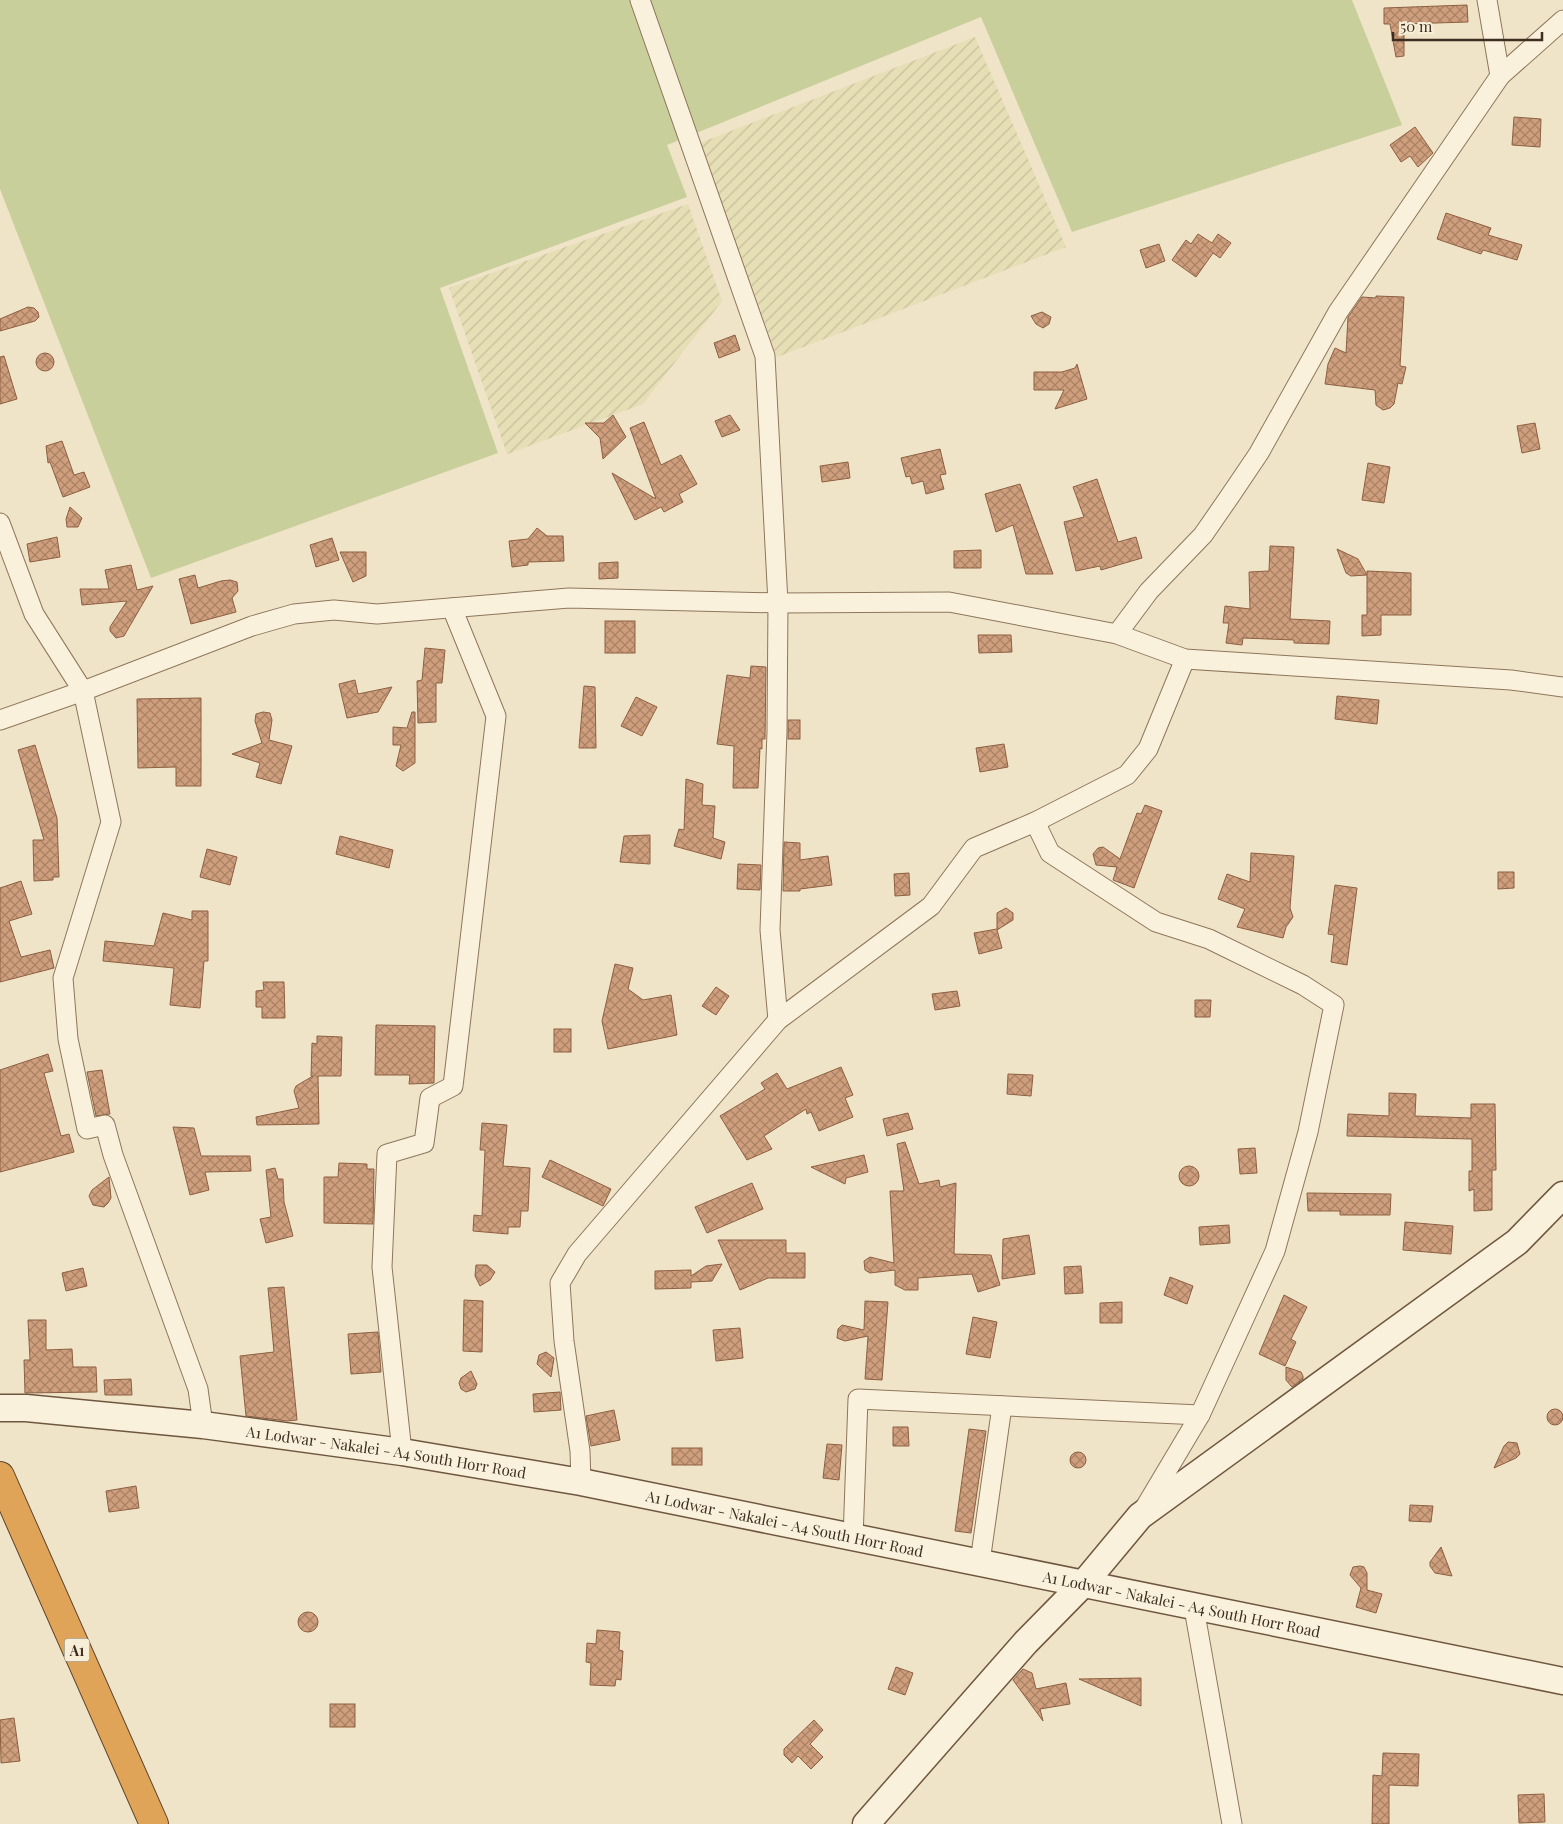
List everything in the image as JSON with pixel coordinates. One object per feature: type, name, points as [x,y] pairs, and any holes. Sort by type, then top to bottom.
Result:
[{"type":"highway","name":"A1","points":[[0,1476],[154,1824]]},
{"type":"main road","points":[[866,1824],[1026,1642],[1085,1582],[1140,1516],[1517,1242],[1563,1195]]},
{"type":"main road","name":"A1 Lodwar - Nakalei - A4 South Horr Road","points":[[0,1408],[26,1408],[203,1425],[402,1452],[581,1482],[853,1539],[1085,1582],[1194,1608],[1563,1681]]},
{"type":"street","points":[[640,0],[765,356],[778,603],[777,731],[770,930],[778,1020]]},
{"type":"street","points":[[1487,0],[1500,76]]},
{"type":"street","points":[[1117,634],[1149,591],[1203,535],[1230,496],[1259,453],[1338,312],[1500,76],[1563,20]]},
{"type":"street","points":[[0,523],[34,614],[83,691],[112,822],[63,978],[68,1039],[87,1129],[106,1125],[113,1155],[198,1389],[203,1425]]},
{"type":"street","points":[[0,720],[83,691],[252,626],[294,614],[334,610],[377,614],[569,598],[778,603],[949,602],[1117,634],[1185,659],[1511,680],[1563,687]]},
{"type":"street","points":[[402,1452],[382,1268],[387,1154],[424,1143],[430,1098],[453,1086],[496,716],[452,608]]},
{"type":"street","points":[[581,1482],[580,1450],[564,1341],[560,1283],[577,1254],[778,1020],[931,906],[974,848],[1035,822],[1127,775],[1148,749],[1185,659]]},
{"type":"street","points":[[1035,822],[1050,853],[1156,922],[1209,939],[1303,985],[1334,1005],[1308,1132],[1275,1251],[1200,1415],[1140,1516]]},
{"type":"street","points":[[853,1539],[858,1399],[1200,1415]]},
{"type":"street","points":[[980,1562],[1002,1406]]},
{"type":"street","points":[[1194,1608],[1232,1824]]},
{"type":"shaded area","points":[[975,37],[1066,247],[777,357],[700,143]]},
{"type":"shaded area","points":[[688,204],[722,301],[643,404],[507,454],[449,288]]},
{"type":"green space","points":[[0,0],[1352,0],[1402,125],[1072,232],[981,17],[667,145],[687,197],[440,288],[498,453],[151,578],[0,189]]},
{"type":"building","points":[[1467,5],[1468,22],[1404,24],[1404,56],[1396,57],[1390,24],[1384,24],[1384,8]]},
{"type":"building","points":[[1514,117],[1541,119],[1540,147],[1512,145]]},
{"type":"building","points":[[1415,127],[1433,153],[1418,167],[1410,156],[1401,162],[1390,145]]},
{"type":"building","points":[[1446,213],[1491,228],[1488,235],[1522,245],[1517,260],[1483,250],[1481,254],[1437,239]]},
{"type":"building","points":[[1198,234],[1212,243],[1218,234],[1231,243],[1220,258],[1213,253],[1196,277],[1172,260],[1186,240],[1191,244]]},
{"type":"building","points":[[1159,244],[1165,261],[1146,268],[1140,250]]},
{"type":"building","points":[[1376,296],[1404,297],[1400,366],[1406,367],[1402,384],[1398,383],[1394,404],[1390,408],[1383,410],[1376,405],[1375,390],[1325,384],[1328,364],[1335,348],[1346,353],[1348,317],[1362,297],[1376,298]]},
{"type":"building","points":[[28,307],[34,308],[38,312],[39,317],[35,321],[0,331],[0,319]]},
{"type":"building","points":[[1042,312],[1051,317],[1049,324],[1043,328],[1036,324],[1031,316]]},
{"type":"building","points":[[735,335],[740,350],[719,358],[714,343]]},
{"type":"building","points":[[45,353],[51,356],[54,362],[51,368],[45,371],[39,368],[36,362],[39,356]]},
{"type":"building","points":[[4,356],[17,399],[0,404],[0,357]]},
{"type":"building","points":[[1077,364],[1087,399],[1055,409],[1064,390],[1034,390],[1034,372],[1062,372],[1075,368]]},
{"type":"building","points":[[613,415],[626,437],[603,459],[600,438],[585,423],[604,423]]},
{"type":"building","points":[[730,415],[740,430],[722,437],[715,421]]},
{"type":"building","points":[[644,422],[661,465],[681,455],[697,484],[679,494],[683,502],[664,512],[661,507],[635,520],[612,473],[656,499],[630,428]]},
{"type":"building","points":[[1535,423],[1540,449],[1522,453],[1517,426]]},
{"type":"building","points":[[62,441],[74,475],[84,472],[90,487],[63,497],[50,462],[48,463],[46,446]]},
{"type":"building","points":[[940,449],[946,474],[940,475],[944,489],[926,494],[923,481],[912,484],[910,476],[906,477],[901,458]]},
{"type":"building","points":[[848,462],[850,478],[822,482],[820,466]]},
{"type":"building","points":[[1368,463],[1390,467],[1384,503],[1362,500]]},
{"type":"building","points":[[1097,479],[1118,542],[1136,537],[1142,558],[1101,570],[1100,566],[1076,571],[1064,522],[1084,517],[1073,487]]},
{"type":"building","points":[[1020,484],[1053,574],[1026,574],[1013,525],[996,532],[985,494]]},
{"type":"building","points":[[70,507],[82,518],[78,527],[67,527],[66,519]]},
{"type":"building","points":[[537,528],[547,536],[563,536],[564,561],[528,562],[528,565],[512,567],[509,541],[528,539]]},
{"type":"building","points":[[57,537],[60,557],[30,562],[27,544]]},
{"type":"building","points":[[332,538],[339,560],[316,567],[310,545]]},
{"type":"building","points":[[1270,546],[1294,547],[1290,619],[1330,621],[1329,644],[1294,643],[1294,640],[1243,638],[1242,645],[1226,643],[1229,623],[1223,623],[1225,606],[1250,609],[1249,572],[1269,571]]},
{"type":"building","points":[[1337,549],[1358,559],[1367,575],[1351,576],[1346,573]]},
{"type":"building","points":[[981,550],[981,568],[954,568],[954,551]]},
{"type":"building","points":[[340,552],[366,552],[366,576],[353,582]]},
{"type":"building","points":[[618,562],[618,578],[599,579],[599,563]]},
{"type":"building","points":[[131,565],[137,590],[153,586],[124,636],[116,638],[110,631],[110,627],[127,601],[82,605],[80,589],[109,589],[105,570]]},
{"type":"building","points":[[1367,571],[1411,573],[1411,615],[1381,615],[1381,635],[1362,636],[1362,615],[1367,615]]},
{"type":"building","points":[[195,575],[198,588],[221,581],[230,580],[237,582],[238,591],[232,598],[236,612],[191,624],[179,579]]},
{"type":"building","points":[[605,621],[635,621],[635,653],[605,653]]},
{"type":"building","points":[[978,635],[1011,635],[1012,652],[979,653]]},
{"type":"building","points":[[425,648],[445,650],[442,683],[436,683],[436,722],[418,723],[417,681],[422,680]]},
{"type":"building","points":[[751,666],[766,667],[765,739],[762,739],[762,749],[760,748],[758,788],[733,788],[734,746],[717,744],[727,675],[750,678]]},
{"type":"building","points":[[355,680],[358,694],[392,687],[378,712],[347,718],[339,684]]},
{"type":"building","points":[[584,686],[595,687],[596,748],[579,748]]},
{"type":"building","points":[[1337,696],[1379,700],[1377,724],[1335,719]]},
{"type":"building","points":[[636,697],[657,707],[642,736],[621,726]]},
{"type":"building","points":[[201,698],[201,786],[176,786],[176,767],[138,768],[137,699]]},
{"type":"building","points":[[412,712],[415,712],[415,763],[403,771],[396,766],[401,745],[393,745],[393,727],[407,728]]},
{"type":"building","points":[[270,713],[272,720],[269,740],[292,746],[281,784],[256,777],[260,763],[232,754],[262,743],[255,721],[256,714]]},
{"type":"building","points":[[788,720],[800,720],[800,739],[788,739]]},
{"type":"building","points":[[1004,744],[1008,767],[980,772],[976,748]]},
{"type":"building","points":[[35,745],[57,818],[59,877],[53,877],[53,880],[34,881],[33,840],[44,840],[18,750]]},
{"type":"building","points":[[686,779],[703,784],[702,805],[715,806],[713,838],[725,842],[721,859],[674,846],[679,829],[684,830]]},
{"type":"building","points":[[1145,805],[1162,811],[1134,888],[1113,880],[1117,867],[1096,865],[1093,854],[1098,848],[1103,847],[1120,859],[1137,813],[1141,814]]},
{"type":"building","points":[[650,835],[650,864],[620,862],[624,836]]},
{"type":"building","points":[[340,836],[393,850],[389,868],[336,854]]},
{"type":"building","points":[[784,842],[800,843],[800,860],[828,856],[832,885],[800,889],[800,891],[783,891]]},
{"type":"building","points":[[207,849],[237,857],[230,885],[200,877]]},
{"type":"building","points":[[1251,853],[1294,856],[1290,908],[1293,917],[1286,927],[1283,938],[1237,927],[1245,909],[1218,899],[1227,874],[1250,882]]},
{"type":"building","points":[[738,864],[761,865],[760,890],[737,889]]},
{"type":"building","points":[[1498,872],[1514,872],[1514,888],[1498,889]]},
{"type":"building","points":[[909,873],[910,895],[895,896],[894,874]]},
{"type":"building","points":[[21,881],[32,914],[9,921],[21,957],[50,950],[54,968],[0,982],[0,888]]},
{"type":"building","points":[[1335,885],[1357,888],[1347,965],[1331,962],[1334,935],[1328,934]]},
{"type":"building","points":[[1006,908],[1013,913],[1013,920],[997,930],[1002,948],[979,954],[974,933],[997,929],[997,913]]},
{"type":"building","points":[[192,911],[208,911],[208,961],[204,961],[200,1008],[170,1005],[174,968],[103,961],[105,941],[154,946],[163,913],[192,920]]},
{"type":"building","points":[[615,964],[633,968],[628,989],[643,1000],[671,995],[677,1035],[608,1049],[602,1021]]},
{"type":"building","points":[[263,982],[284,982],[285,1018],[262,1018],[262,1007],[256,1007],[256,991],[264,990]]},
{"type":"building","points":[[716,987],[729,996],[716,1015],[702,1006]]},
{"type":"building","points":[[957,991],[960,1006],[935,1010],[932,994]]},
{"type":"building","points":[[1195,1000],[1211,1000],[1210,1017],[1195,1017]]},
{"type":"building","points":[[376,1025],[435,1026],[434,1083],[409,1084],[410,1075],[375,1075]]},
{"type":"building","points":[[554,1029],[571,1029],[571,1052],[554,1052]]},
{"type":"building","points":[[317,1036],[342,1037],[341,1076],[318,1076],[319,1124],[257,1125],[256,1117],[299,1108],[294,1091],[296,1086],[313,1076],[311,1076],[312,1043],[317,1044]]},
{"type":"building","points":[[48,1054],[53,1071],[44,1073],[61,1136],[69,1134],[74,1152],[0,1172],[0,1070]]},
{"type":"building","points":[[841,1067],[853,1095],[845,1098],[853,1117],[819,1131],[811,1112],[807,1114],[806,1109],[764,1136],[772,1149],[747,1160],[720,1116],[765,1089],[761,1083],[777,1073],[787,1089]]},
{"type":"building","points":[[102,1070],[110,1114],[96,1116],[87,1072]]},
{"type":"building","points":[[1008,1074],[1033,1075],[1031,1096],[1007,1094]]},
{"type":"building","points":[[1389,1093],[1416,1094],[1415,1116],[1471,1118],[1471,1104],[1495,1104],[1496,1170],[1492,1170],[1492,1210],[1474,1211],[1474,1189],[1469,1191],[1469,1171],[1472,1171],[1472,1139],[1347,1136],[1348,1114],[1389,1116]]},
{"type":"building","points":[[908,1113],[913,1129],[887,1136],[883,1119]]},
{"type":"building","points":[[482,1123],[507,1125],[503,1166],[530,1168],[528,1211],[521,1211],[520,1227],[508,1227],[508,1234],[473,1231],[474,1215],[482,1216],[485,1150],[480,1150]]},
{"type":"building","points":[[173,1127],[194,1128],[201,1156],[250,1156],[251,1171],[205,1172],[209,1190],[190,1195]]},
{"type":"building","points":[[905,1142],[919,1184],[939,1180],[940,1187],[956,1183],[954,1254],[991,1255],[1000,1285],[978,1292],[972,1274],[918,1278],[918,1290],[905,1290],[895,1285],[895,1270],[870,1273],[865,1270],[864,1261],[870,1257],[894,1263],[890,1191],[904,1191],[897,1144]]},
{"type":"building","points":[[1255,1148],[1257,1173],[1240,1174],[1238,1149]]},
{"type":"building","points":[[864,1155],[868,1172],[846,1178],[845,1184],[811,1167]]},
{"type":"building","points":[[550,1160],[611,1189],[603,1206],[542,1177]]},
{"type":"building","points":[[339,1163],[367,1164],[367,1169],[374,1169],[373,1224],[324,1223],[324,1177],[338,1177]]},
{"type":"building","points":[[1189,1166],[1196,1169],[1199,1176],[1196,1183],[1189,1186],[1182,1183],[1179,1176],[1182,1169]]},
{"type":"building","points":[[275,1168],[278,1179],[283,1179],[284,1202],[293,1236],[266,1243],[260,1219],[271,1217],[266,1170]]},
{"type":"building","points":[[109,1177],[111,1198],[104,1207],[93,1205],[89,1196],[92,1190]]},
{"type":"building","points":[[752,1183],[763,1209],[707,1233],[695,1207]]},
{"type":"building","points":[[1307,1193],[1391,1194],[1390,1215],[1340,1215],[1340,1211],[1308,1211]]},
{"type":"building","points":[[1405,1222],[1453,1226],[1451,1254],[1403,1250]]},
{"type":"building","points":[[1229,1225],[1230,1243],[1200,1245],[1199,1227]]},
{"type":"building","points":[[1029,1235],[1035,1274],[1002,1279],[1003,1239]]},
{"type":"building","points":[[718,1240],[786,1240],[786,1253],[805,1253],[805,1278],[768,1278],[740,1290]]},
{"type":"building","points":[[722,1264],[712,1281],[691,1282],[691,1288],[655,1289],[655,1271],[691,1270],[691,1276],[706,1266]]},
{"type":"building","points":[[476,1265],[487,1265],[495,1272],[490,1280],[480,1286],[475,1276]]},
{"type":"building","points":[[1081,1266],[1083,1293],[1065,1294],[1064,1267]]},
{"type":"building","points":[[83,1268],[87,1286],[66,1291],[62,1273]]},
{"type":"building","points":[[1170,1277],[1193,1286],[1187,1304],[1164,1295]]},
{"type":"building","points":[[284,1287],[297,1420],[287,1421],[246,1416],[240,1356],[274,1352],[268,1288]]},
{"type":"building","points":[[1284,1295],[1307,1307],[1291,1339],[1296,1342],[1285,1366],[1259,1354]]},
{"type":"building","points":[[464,1300],[483,1301],[482,1352],[463,1351]]},
{"type":"building","points":[[865,1301],[888,1302],[882,1380],[865,1379],[868,1336],[845,1341],[837,1338],[838,1329],[842,1325],[864,1330]]},
{"type":"building","points":[[1122,1302],[1122,1323],[1100,1323],[1100,1303]]},
{"type":"building","points":[[973,1317],[997,1322],[990,1358],[966,1354]]},
{"type":"building","points":[[28,1320],[46,1320],[46,1350],[72,1349],[73,1367],[96,1367],[97,1392],[25,1393],[24,1360],[30,1360]]},
{"type":"building","points":[[740,1328],[743,1358],[716,1361],[713,1330]]},
{"type":"building","points":[[378,1332],[381,1372],[351,1374],[348,1334]]},
{"type":"building","points":[[546,1352],[554,1358],[551,1377],[537,1364],[539,1355]]},
{"type":"building","points":[[1286,1367],[1301,1372],[1303,1376],[1303,1379],[1292,1387],[1286,1380]]},
{"type":"building","points":[[471,1371],[477,1384],[475,1389],[466,1392],[461,1389],[459,1383],[461,1378]]},
{"type":"building","points":[[131,1379],[132,1395],[105,1395],[104,1380]]},
{"type":"building","points":[[560,1392],[561,1410],[534,1412],[533,1394]]},
{"type":"building","points":[[1552,1409],[1558,1409],[1563,1414],[1561,1423],[1552,1425],[1547,1420],[1547,1414]]},
{"type":"building","points":[[614,1410],[620,1440],[591,1446],[586,1416]]},
{"type":"building","points":[[893,1427],[908,1427],[909,1446],[893,1446]]},
{"type":"building","points":[[969,1429],[986,1431],[971,1533],[955,1531]]},
{"type":"building","points":[[1508,1442],[1517,1443],[1520,1454],[1516,1458],[1494,1468],[1504,1446]]},
{"type":"building","points":[[827,1444],[842,1445],[839,1480],[823,1478]]},
{"type":"building","points":[[672,1448],[702,1448],[702,1465],[672,1465]]},
{"type":"building","points":[[1075,1452],[1081,1452],[1086,1457],[1084,1466],[1075,1468],[1070,1463],[1070,1457]]},
{"type":"building","points":[[136,1486],[139,1508],[109,1512],[106,1491]]},
{"type":"building","points":[[1410,1505],[1433,1506],[1431,1522],[1409,1521]]},
{"type":"building","points":[[1441,1547],[1452,1576],[1435,1573],[1430,1566],[1430,1562]]},
{"type":"building","points":[[1353,1567],[1364,1567],[1367,1573],[1367,1590],[1382,1594],[1376,1613],[1356,1607],[1361,1588],[1350,1575]]},
{"type":"building","points":[[304,1612],[312,1612],[318,1618],[318,1626],[312,1632],[304,1632],[298,1626],[298,1618]]},
{"type":"building","points":[[597,1630],[620,1632],[619,1650],[623,1651],[621,1680],[616,1679],[615,1686],[590,1685],[591,1663],[586,1662],[587,1643],[596,1644]]},
{"type":"building","points":[[896,1667],[913,1673],[905,1695],[888,1689]]},
{"type":"building","points":[[1023,1669],[1032,1673],[1036,1689],[1066,1683],[1070,1704],[1040,1709],[1043,1721],[1013,1680]]},
{"type":"building","points":[[1141,1678],[1141,1706],[1079,1679]]},
{"type":"building","points":[[330,1704],[355,1704],[355,1727],[330,1727]]},
{"type":"building","points":[[14,1718],[20,1761],[1,1763],[0,1720]]},
{"type":"building","points":[[814,1720],[823,1730],[810,1744],[823,1757],[811,1769],[798,1756],[792,1763],[784,1755],[784,1749]]},
{"type":"building","points":[[1383,1753],[1419,1754],[1418,1786],[1389,1785],[1389,1824],[1372,1824],[1373,1775],[1382,1776]]},
{"type":"building","points":[[1544,1794],[1545,1822],[1519,1823],[1518,1795]]}]
